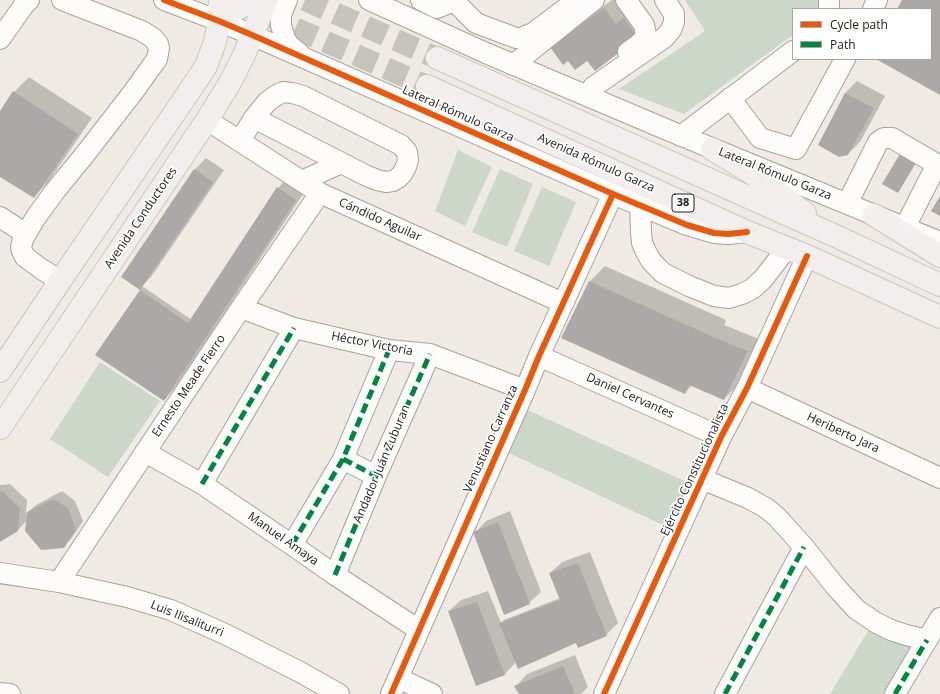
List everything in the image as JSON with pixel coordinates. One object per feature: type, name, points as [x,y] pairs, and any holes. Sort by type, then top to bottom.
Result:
[{"type":"main road","points":[[0,371],[206,66],[215,42],[220,10],[231,12],[254,0]]},
{"type":"main road","name":"Avenida Conductores","points":[[0,428],[207,120],[231,81],[267,0]]},
{"type":"main road","points":[[437,58],[840,238],[940,285]]},
{"type":"main road","name":"Avenida Rómulo Garza","points":[[427,86],[747,232],[807,256],[940,317]]},
{"type":"main road","points":[[712,149],[750,172],[840,238]]},
{"type":"main road","points":[[874,214],[940,256]]},
{"type":"street","points":[[0,39],[29,0]]},
{"type":"street","points":[[60,281],[25,257],[21,247],[23,239],[36,217],[55,191],[86,154],[134,91],[159,54],[158,44],[153,38],[142,31],[62,0]]},
{"type":"street","name":"Lateral Rómulo Garza","points":[[164,0],[220,10],[252,35],[612,194],[688,225],[714,233],[728,234],[747,232]]},
{"type":"street","points":[[287,0],[281,17],[281,25],[285,39],[289,45],[306,59]]},
{"type":"street","name":"Lateral Rómulo Garza","points":[[369,0],[513,65],[591,92],[681,136],[940,242]]},
{"type":"street","points":[[421,0],[437,8],[454,0],[476,23],[516,38],[521,38],[533,33],[577,0]]},
{"type":"street","points":[[513,65],[594,0]]},
{"type":"street","points":[[591,92],[598,77],[604,70],[638,44],[646,35],[644,25],[626,0]]},
{"type":"street","points":[[591,92],[664,38],[671,30],[674,22],[674,14],[665,0]]},
{"type":"street","points":[[465,44],[476,23]]},
{"type":"street","points":[[681,136],[792,52]]},
{"type":"street","points":[[730,98],[760,138],[796,149],[845,60]]},
{"type":"street","points":[[240,141],[254,118],[267,102],[283,92],[292,93],[303,96],[401,145],[407,152],[408,160],[406,167],[402,174],[393,181],[386,182],[377,180],[254,118]]},
{"type":"street","name":"Cándido Aguilar","points":[[207,120],[320,193],[563,303]]},
{"type":"street","points":[[847,204],[878,142],[884,138],[892,138],[938,165],[904,227]]},
{"type":"street","points":[[302,181],[341,163]]},
{"type":"street","name":"Ernesto Meade Fierro","points":[[59,582],[241,308],[320,193]]},
{"type":"street","name":"Venustiano Carranza","points":[[394,686],[612,194]]},
{"type":"street","points":[[640,205],[642,243],[652,262],[663,273],[714,296],[729,298],[752,289],[764,280],[787,248]]},
{"type":"street","points":[[0,217],[26,234]]},
{"type":"street","name":"Ejército Constitucionalista","points":[[604,694],[702,479],[747,388],[807,256]]},
{"type":"street","name":"Héctor Victoria","points":[[241,308],[294,328],[389,350],[430,354],[525,390]]},
{"type":"street","points":[[202,484],[294,328]]},
{"type":"street","points":[[292,545],[343,459],[389,350]]},
{"type":"street","name":"Andador Juán Zuburan","points":[[335,576],[376,476],[430,354]]},
{"type":"street","name":"Daniel Cervantes","points":[[539,356],[722,437]]},
{"type":"street","name":"Heriberto Jara","points":[[747,388],[940,478]]},
{"type":"street","name":"Manuel Amaya","points":[[145,452],[202,484],[335,576],[420,630]]},
{"type":"street","points":[[343,459],[376,476]]},
{"type":"street","points":[[702,479],[748,498],[766,508],[777,517],[856,609],[875,622],[891,630],[927,640]]},
{"type":"street","points":[[725,694],[804,547]]},
{"type":"street","name":"Luis Ilisaliturri","points":[[0,573],[59,582],[127,597],[171,610],[227,635],[300,672],[338,694]]},
{"type":"street","points":[[895,694],[940,618]]},
{"type":"street","points":[[394,686],[432,694]]},
{"type":"street","points":[[0,693],[10,694]]},
{"type":"shaded area","points":[[685,0],[817,0],[819,7],[792,8],[792,36],[684,114],[619,89],[705,31]]},
{"type":"shaded area","points":[[458,150],[492,167],[465,226],[435,211]]},
{"type":"shaded area","points":[[500,169],[533,184],[507,247],[472,232]]},
{"type":"shaded area","points":[[542,187],[576,202],[549,266],[514,251]]},
{"type":"shaded area","points":[[100,362],[160,401],[108,477],[50,439]]},
{"type":"shaded area","points":[[525,409],[689,483],[667,527],[507,452]]},
{"type":"shaded area","points":[[871,626],[929,654],[904,694],[830,694]]},
{"type":"building","points":[[902,0],[940,0],[940,95],[878,60],[932,60],[932,8],[898,8]]},
{"type":"building","points":[[604,8],[616,24],[624,18],[638,38],[595,71],[587,61],[575,70],[568,61],[563,65],[550,47]]},
{"type":"building","points":[[13,91],[78,134],[34,198],[0,177],[0,111]]},
{"type":"building","points":[[845,93],[874,108],[848,155],[839,157],[818,145]]},
{"type":"building","points":[[901,152],[916,162],[898,193],[882,184]]},
{"type":"building","points":[[194,169],[213,182],[140,290],[121,277]]},
{"type":"building","points":[[277,187],[296,200],[164,401],[95,355],[140,290],[188,323]]},
{"type":"building","points":[[940,196],[940,216],[931,211]]},
{"type":"building","points":[[589,281],[748,351],[724,400],[689,385],[685,394],[561,338]]},
{"type":"building","points":[[2,491],[20,508],[18,531],[0,542],[0,492]]},
{"type":"building","points":[[53,499],[68,508],[76,530],[64,548],[41,550],[25,531],[27,512]]},
{"type":"building","points":[[498,522],[530,604],[504,615],[473,532]]},
{"type":"building","points":[[578,563],[607,636],[578,648],[576,643],[518,669],[499,623],[560,600],[549,573]]},
{"type":"building","points":[[477,602],[505,675],[476,686],[448,611]]},
{"type":"building","points":[[563,666],[575,694],[519,694],[514,686]]},
{"type":"tunnel","points":[[305,0],[437,58]]},
{"type":"tunnel","points":[[265,15],[427,86]]},
{"type":"marked path","points":[[202,484],[294,328]]},
{"type":"marked path","points":[[292,545],[343,459],[389,350]]},
{"type":"marked path","points":[[335,575],[376,476],[430,354]]},
{"type":"marked path","points":[[343,459],[376,476]]},
{"type":"marked path","points":[[725,694],[804,547]]},
{"type":"marked path","points":[[895,694],[927,640]]},
{"type":"cycle path","points":[[164,0],[252,35],[613,194],[687,225],[714,233],[728,234],[747,232]]},
{"type":"cycle path","points":[[391,694],[539,356],[613,194]]},
{"type":"cycle path","points":[[604,694],[721,437],[747,388],[807,256]]}]
